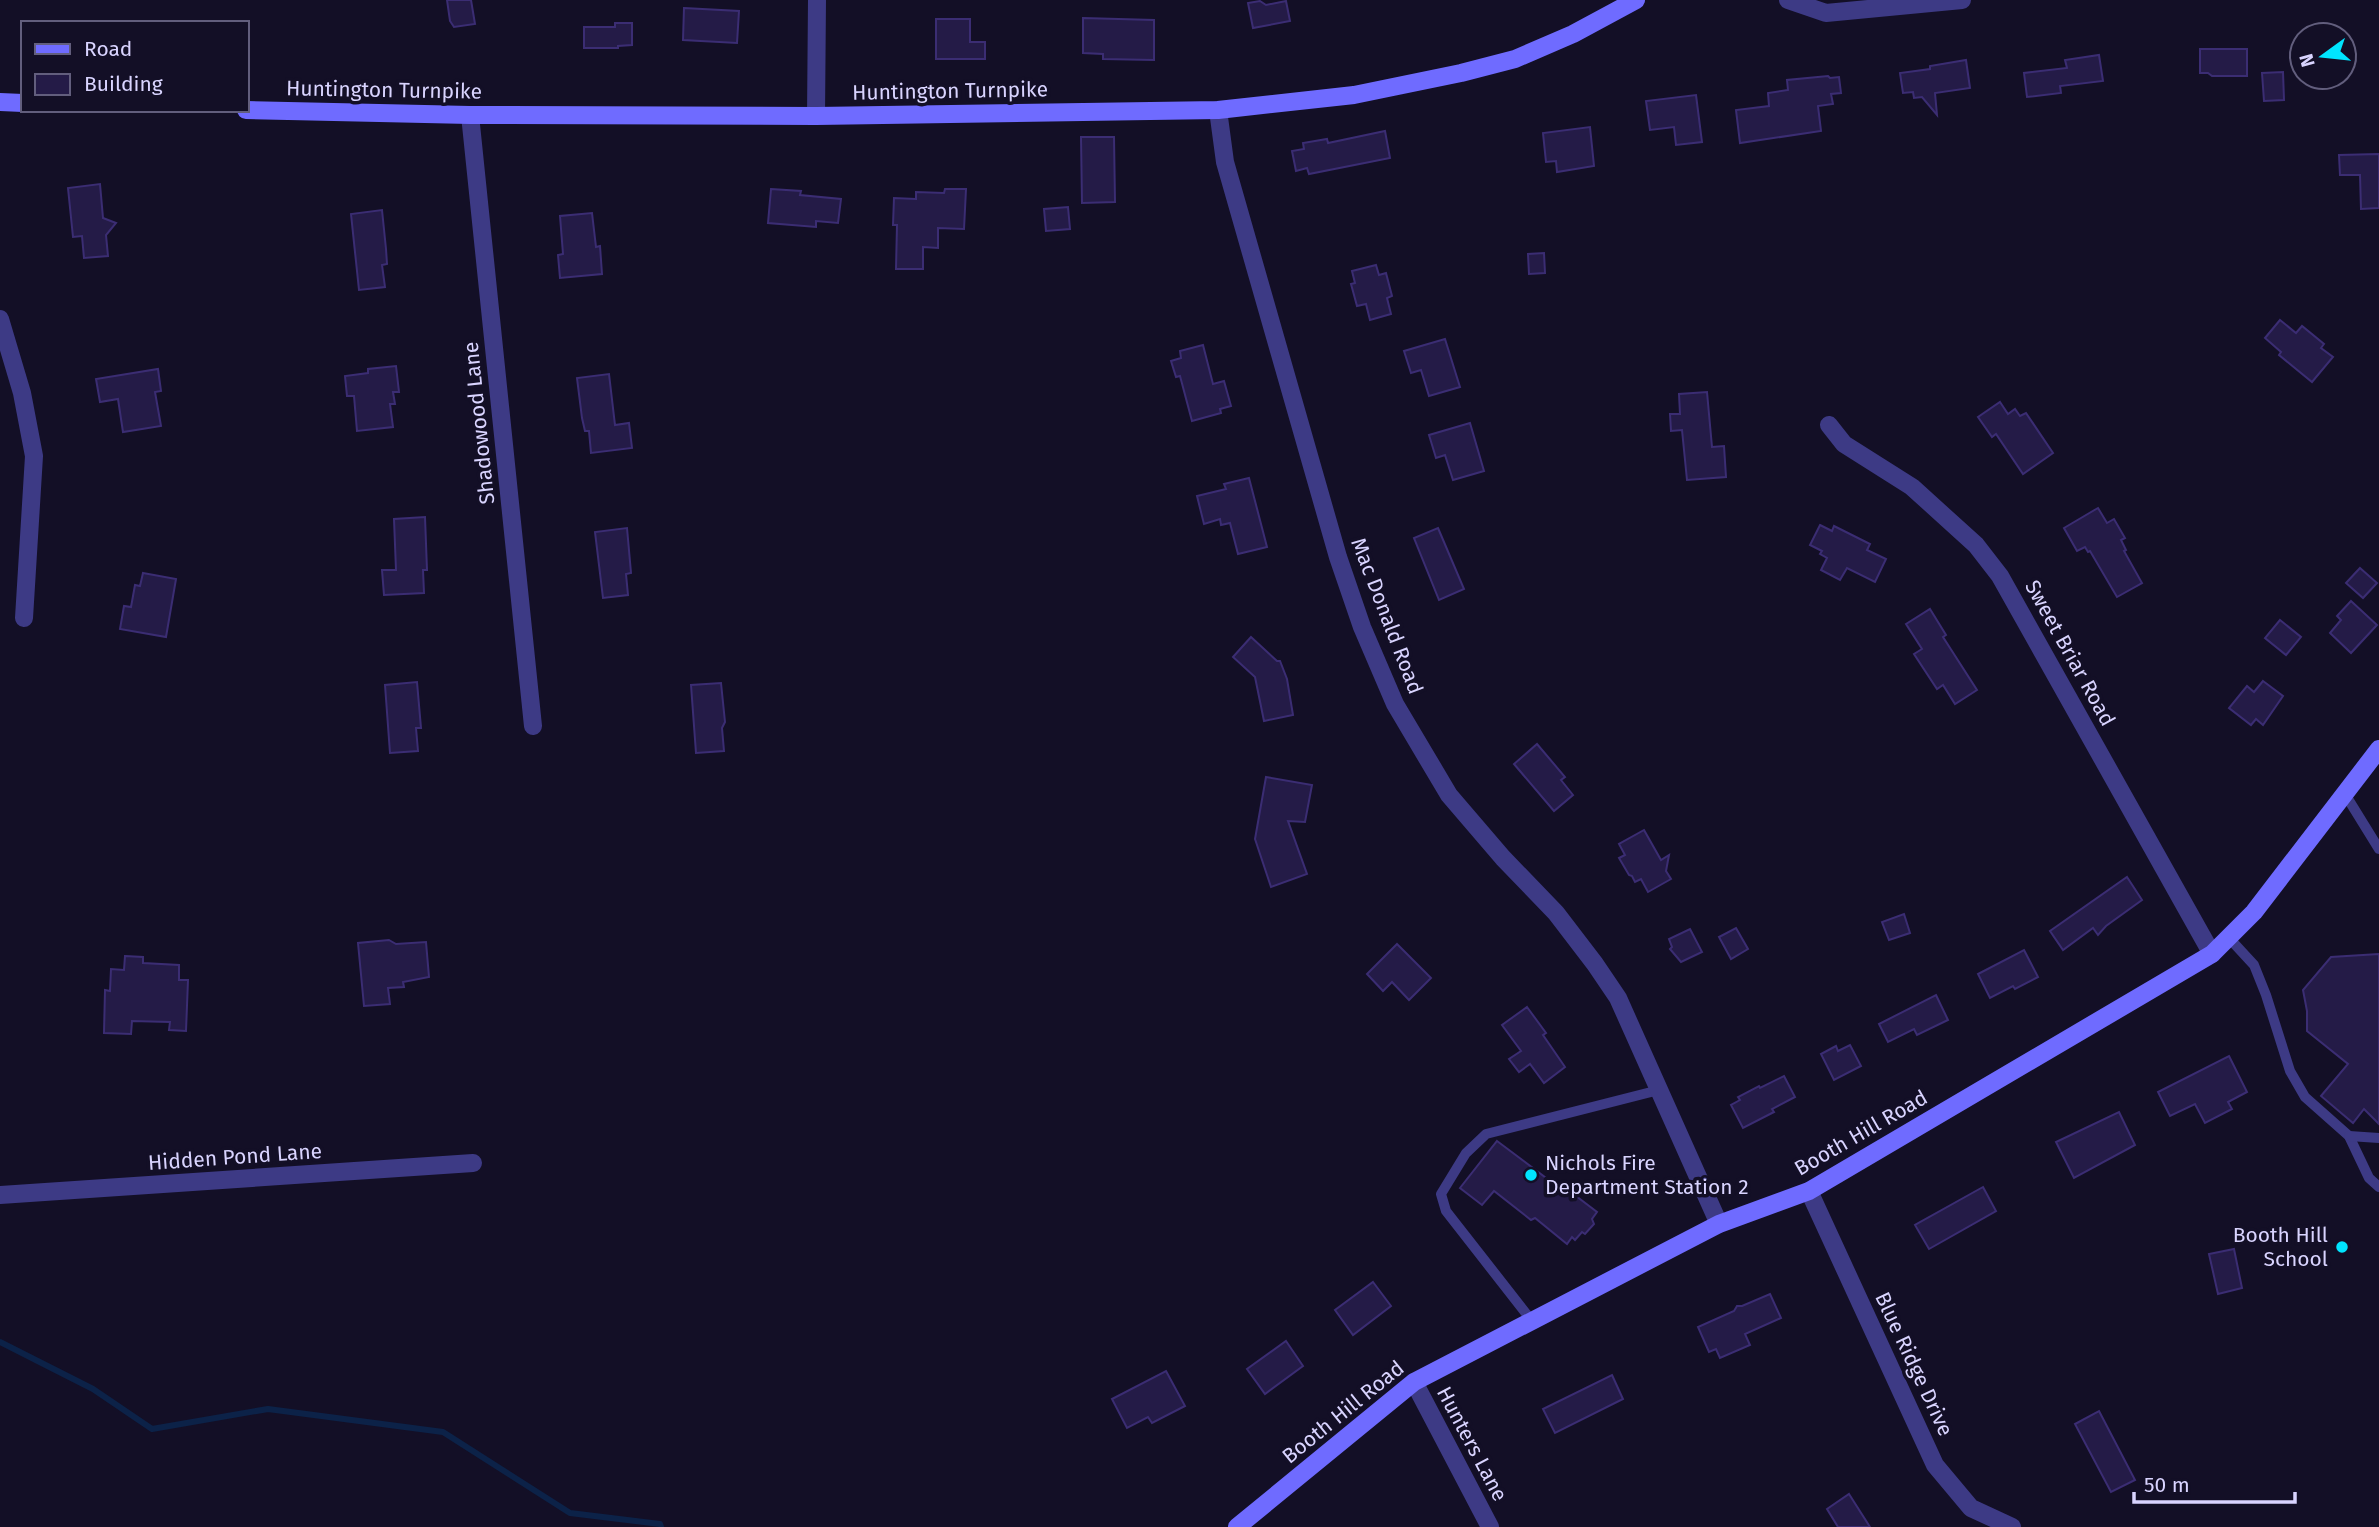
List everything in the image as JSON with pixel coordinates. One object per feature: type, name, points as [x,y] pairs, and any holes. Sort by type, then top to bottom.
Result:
[{"type":"main road","name":"Huntington Turnpike","points":[[248,110],[470,115],[816,116],[1218,110],[1354,95],[1515,59],[1573,34],[1636,0]]},
{"type":"main road","points":[[0,102],[21,103]]},
{"type":"main road","name":"Booth Hill Road","points":[[1237,1527],[1414,1382],[1719,1224],[1809,1191],[2212,954],[2230,939],[2254,912],[2379,749]]},
{"type":"street","points":[[816,116],[817,0]]},
{"type":"street","points":[[1787,0],[1826,13],[1962,0]]},
{"type":"street","name":"Mac Donald Road","points":[[1218,110],[1225,162],[1338,557],[1362,627],[1390,694],[1449,795],[1503,858],[1556,913],[1618,999],[1719,1224]]},
{"type":"street","name":"Shadowood Lane","points":[[470,115],[533,726]]},
{"type":"street","points":[[0,319],[22,393],[34,456],[24,618]]},
{"type":"street","name":"Sweet Briar Road","points":[[1829,425],[1844,444],[1912,487],[1976,545],[2000,576],[2212,954]]},
{"type":"street","name":"Hidden Pond Lane","points":[[0,1195],[473,1163]]},
{"type":"street","name":"Blue Ridge Drive","points":[[1809,1191],[1936,1465],[1971,1508],[2012,1527]]},
{"type":"street","name":"Hunters Lane","points":[[1414,1382],[1490,1527]]},
{"type":"lane","points":[[2345,794],[2379,849]]},
{"type":"lane","points":[[2230,939],[2254,965],[2291,1070],[2305,1097],[2349,1136],[2369,1178],[2379,1187]]},
{"type":"lane","points":[[1532,1321],[1446,1210],[1441,1194],[1466,1153],[1486,1134],[1659,1090]]},
{"type":"lane","points":[[2349,1136],[2379,1138]]},
{"type":"building","points":[[447,0],[471,0],[475,24],[454,27],[450,21]]},
{"type":"building","points":[[1260,1],[1266,5],[1286,1],[1290,21],[1253,28],[1248,3]]},
{"type":"building","points":[[684,8],[739,11],[737,43],[683,40]]},
{"type":"building","points":[[1083,18],[1154,20],[1154,60],[1103,59],[1103,54],[1083,53]]},
{"type":"building","points":[[936,19],[970,19],[970,42],[985,42],[985,59],[936,59]]},
{"type":"building","points":[[615,23],[632,23],[632,45],[618,48],[584,48],[584,27],[615,27]]},
{"type":"building","points":[[2200,49],[2247,49],[2247,76],[2212,76],[2200,73]]},
{"type":"building","points":[[2099,55],[2103,81],[2060,86],[2061,93],[2027,97],[2024,73],[2067,68],[2065,60]]},
{"type":"building","points":[[1966,60],[1970,88],[1935,93],[1937,115],[1922,97],[1914,98],[1913,92],[1903,93],[1900,73]]},
{"type":"building","points":[[2283,72],[2284,100],[2264,101],[2262,73]]},
{"type":"building","points":[[1839,77],[1841,93],[1831,94],[1833,104],[1818,106],[1821,131],[1740,143],[1736,110],[1769,106],[1768,93],[1788,90],[1787,80]]},
{"type":"building","points":[[1696,95],[1702,142],[1676,145],[1674,127],[1650,130],[1646,101]]},
{"type":"building","points":[[1590,127],[1594,166],[1557,172],[1556,161],[1546,162],[1543,133]]},
{"type":"building","points":[[1385,131],[1390,158],[1309,174],[1307,168],[1296,171],[1292,151],[1304,149],[1303,143],[1327,139],[1328,143]]},
{"type":"building","points":[[1081,137],[1114,137],[1115,202],[1082,203]]},
{"type":"building","points":[[2379,154],[2379,208],[2361,209],[2360,175],[2340,175],[2339,155]]},
{"type":"building","points":[[100,184],[103,218],[116,223],[106,235],[108,256],[84,258],[82,236],[73,237],[68,188]]},
{"type":"building","points":[[771,189],[801,191],[800,195],[841,199],[838,223],[816,221],[816,227],[768,223]]},
{"type":"building","points":[[945,189],[966,189],[964,229],[938,228],[938,248],[923,247],[923,269],[896,269],[897,225],[893,225],[894,198],[916,199],[916,192],[944,193]]},
{"type":"building","points":[[1068,207],[1070,229],[1046,231],[1044,209]]},
{"type":"building","points":[[382,210],[387,264],[382,265],[385,287],[359,290],[351,214]]},
{"type":"building","points":[[592,213],[596,247],[600,246],[602,274],[560,278],[558,255],[563,254],[560,216]]},
{"type":"building","points":[[1544,253],[1545,273],[1529,274],[1528,254]]},
{"type":"building","points":[[1376,265],[1379,275],[1386,273],[1392,296],[1387,298],[1391,314],[1370,320],[1366,304],[1357,306],[1351,284],[1355,283],[1352,271]]},
{"type":"building","points":[[2280,320],[2296,333],[2302,326],[2324,344],[2321,348],[2333,357],[2312,382],[2279,355],[2281,352],[2265,338]]},
{"type":"building","points":[[1445,339],[1460,387],[1429,396],[1421,370],[1411,373],[1404,351]]},
{"type":"building","points":[[1203,345],[1213,384],[1224,381],[1231,406],[1220,409],[1221,413],[1192,421],[1180,376],[1176,377],[1171,361],[1181,358],[1180,351]]},
{"type":"building","points":[[396,366],[399,392],[393,392],[395,404],[390,404],[393,427],[357,431],[354,396],[347,396],[345,376],[368,373],[368,369]]},
{"type":"building","points":[[158,369],[161,391],[155,392],[161,426],[123,432],[118,399],[100,402],[96,379]]},
{"type":"building","points":[[609,374],[615,425],[629,423],[632,448],[591,453],[589,431],[585,431],[582,418],[577,378]]},
{"type":"building","points":[[1707,392],[1712,447],[1724,446],[1726,477],[1687,480],[1682,430],[1671,431],[1670,414],[1680,414],[1679,394]]},
{"type":"building","points":[[2000,402],[2008,414],[2015,409],[2020,416],[2026,413],[2053,453],[2023,474],[1996,434],[1992,437],[1978,417]]},
{"type":"building","points":[[1470,423],[1484,471],[1453,480],[1445,455],[1436,458],[1429,435]]},
{"type":"building","points":[[1249,478],[1267,547],[1238,554],[1230,523],[1221,525],[1220,519],[1204,524],[1197,496],[1226,489],[1224,484]]},
{"type":"building","points":[[2098,508],[2107,523],[2114,519],[2125,538],[2121,540],[2126,550],[2124,551],[2142,583],[2117,597],[2090,551],[2085,547],[2077,551],[2064,528]]},
{"type":"building","points":[[425,517],[427,570],[423,570],[424,593],[384,595],[382,570],[396,570],[394,519]]},
{"type":"building","points":[[1820,525],[1832,531],[1834,526],[1870,544],[1867,550],[1886,559],[1875,582],[1847,568],[1840,580],[1821,570],[1827,558],[1820,554],[1822,551],[1810,545]]},
{"type":"building","points":[[627,528],[631,573],[626,574],[628,595],[603,598],[595,532]]},
{"type":"building","points":[[1438,528],[1464,589],[1439,600],[1414,538]]},
{"type":"building","points":[[2360,568],[2377,583],[2363,598],[2346,583]]},
{"type":"building","points":[[143,573],[176,579],[166,637],[120,629],[124,606],[131,607],[135,585],[140,586]]},
{"type":"building","points":[[2351,601],[2377,625],[2351,653],[2330,633],[2341,620],[2337,616]]},
{"type":"building","points":[[1930,609],[1946,635],[1943,637],[1977,690],[1955,704],[1943,685],[1937,689],[1914,654],[1922,649],[1906,624]]},
{"type":"building","points":[[2280,620],[2301,637],[2286,655],[2265,638]]},
{"type":"building","points":[[1251,637],[1280,661],[1287,679],[1293,715],[1264,721],[1255,677],[1233,657]]},
{"type":"building","points":[[2263,681],[2283,696],[2263,725],[2256,719],[2251,725],[2229,708],[2247,686],[2254,692]]},
{"type":"building","points":[[417,682],[421,728],[416,728],[418,751],[390,753],[385,685]]},
{"type":"building","points":[[721,683],[725,722],[722,728],[724,751],[696,753],[691,685]]},
{"type":"building","points":[[1537,744],[1565,777],[1561,780],[1573,795],[1554,811],[1514,764]]},
{"type":"building","points":[[1266,777],[1312,785],[1305,822],[1288,821],[1307,874],[1271,887],[1255,839]]},
{"type":"building","points":[[1644,830],[1661,860],[1669,855],[1666,871],[1671,879],[1648,892],[1641,879],[1635,882],[1629,875],[1619,858],[1625,855],[1619,844]]},
{"type":"building","points":[[2127,877],[2142,900],[2098,935],[2093,928],[2063,950],[2050,931]]},
{"type":"building","points":[[1904,914],[1910,933],[1889,940],[1882,922]]},
{"type":"building","points":[[1736,928],[1748,949],[1731,959],[1719,937]]},
{"type":"building","points":[[1690,929],[1702,952],[1681,962],[1670,949],[1672,947],[1669,939]]},
{"type":"building","points":[[389,940],[396,944],[426,942],[429,977],[403,982],[404,987],[388,988],[390,1004],[364,1006],[358,943]]},
{"type":"building","points":[[1397,944],[1431,978],[1409,1000],[1392,982],[1383,991],[1367,974]]},
{"type":"building","points":[[2024,950],[2038,977],[1990,998],[1978,974]]},
{"type":"building","points":[[2379,954],[2379,1124],[2364,1109],[2353,1123],[2321,1096],[2348,1064],[2307,1031],[2303,990],[2331,957]]},
{"type":"building","points":[[125,956],[143,957],[143,963],[179,965],[179,980],[188,980],[186,1031],[169,1030],[170,1022],[132,1021],[131,1034],[104,1033],[105,990],[110,991],[111,969],[124,970]]},
{"type":"building","points":[[1936,995],[1948,1020],[1917,1035],[1914,1029],[1888,1042],[1879,1024]]},
{"type":"building","points":[[1527,1007],[1546,1033],[1543,1035],[1565,1067],[1544,1083],[1530,1064],[1519,1072],[1509,1059],[1521,1051],[1502,1025]]},
{"type":"building","points":[[1850,1045],[1861,1066],[1834,1080],[1821,1054],[1836,1046],[1838,1051]]},
{"type":"building","points":[[2229,1056],[2247,1092],[2228,1102],[2232,1109],[2205,1123],[2195,1104],[2170,1116],[2158,1092]]},
{"type":"building","points":[[1784,1076],[1795,1097],[1772,1109],[1774,1112],[1743,1128],[1731,1105],[1740,1100],[1738,1097]]},
{"type":"building","points":[[2119,1112],[2135,1145],[2074,1178],[2056,1142]]},
{"type":"building","points":[[1497,1141],[1570,1196],[1572,1193],[1597,1212],[1592,1219],[1594,1224],[1585,1234],[1582,1232],[1575,1240],[1572,1237],[1567,1244],[1535,1218],[1531,1220],[1494,1191],[1482,1205],[1460,1188]]},
{"type":"building","points":[[1983,1187],[1996,1211],[1929,1249],[1915,1225]]},
{"type":"building","points":[[2234,1249],[2242,1288],[2218,1294],[2209,1254]]},
{"type":"building","points":[[1373,1282],[1391,1306],[1353,1335],[1335,1310]]},
{"type":"building","points":[[1770,1294],[1781,1318],[1745,1334],[1750,1345],[1720,1358],[1716,1349],[1709,1352],[1698,1327],[1734,1311],[1737,1306]]},
{"type":"building","points":[[1286,1341],[1303,1366],[1265,1394],[1247,1369]]},
{"type":"building","points":[[1166,1371],[1185,1406],[1152,1423],[1148,1417],[1127,1428],[1112,1399]]},
{"type":"building","points":[[1612,1375],[1623,1399],[1555,1433],[1543,1409]]},
{"type":"building","points":[[2099,1411],[2135,1480],[2111,1492],[2075,1424]]},
{"type":"building","points":[[1849,1494],[1870,1527],[1838,1527],[1827,1509]]},
{"type":"waterway","points":[[0,1342],[93,1389],[152,1429],[268,1409],[443,1432],[570,1513],[660,1524],[661,1527]]},
{"type":"place","name":"Nichols Fire Department Station 2","points":[[1531,1175]]},
{"type":"place","name":"Booth Hill School","points":[[2342,1247]]}]
